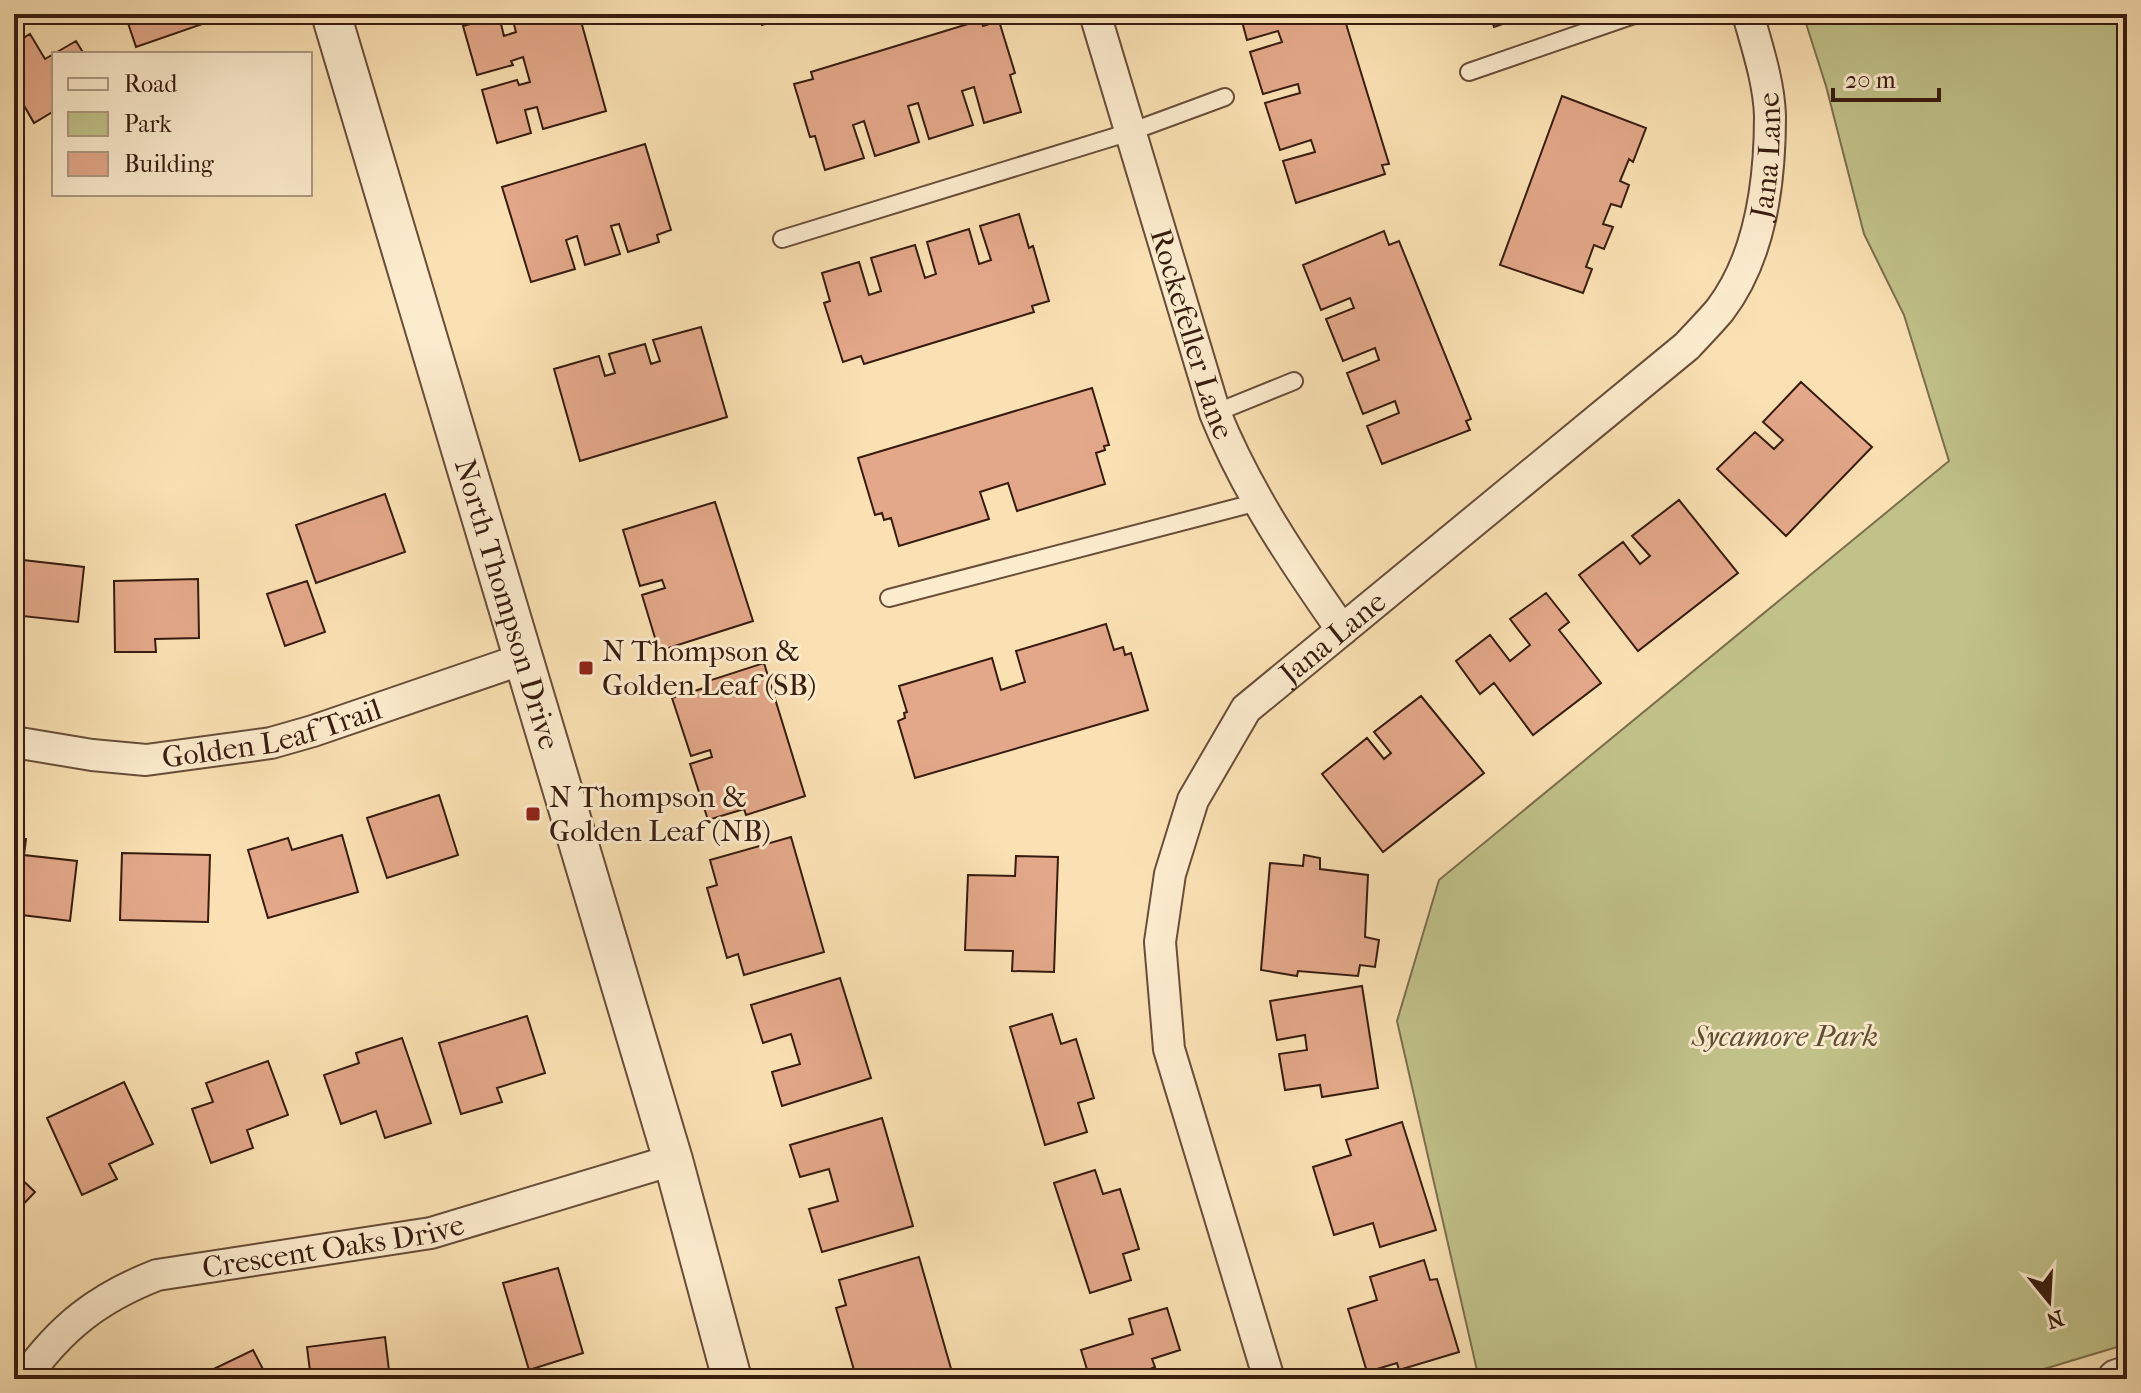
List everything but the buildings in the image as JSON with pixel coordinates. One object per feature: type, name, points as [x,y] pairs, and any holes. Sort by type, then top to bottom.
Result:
[{"type":"street","name":"North Thompson Drive","points":[[331,14],[673,1160],[732,1379]]},
{"type":"street","name":"Rockefeller Lane","points":[[1095,14],[1215,413],[1233,459],[1286,550],[1342,630]]},
{"type":"street","name":"Jana Lane","points":[[1269,1379],[1169,1049],[1160,942],[1170,874],[1193,800],[1246,709],[1687,346],[1721,308],[1748,259],[1763,214],[1770,115],[1765,77],[1748,14]]},
{"type":"street","name":"Golden Leaf Trail","points":[[14,742],[146,760],[271,743],[523,659]]},
{"type":"street","name":"Crescent Oaks Drive","points":[[24,1379],[51,1345],[94,1306],[124,1288],[157,1275],[431,1233],[673,1160]]},
{"type":"street","points":[[2117,1379],[2127,1376]]},
{"type":"lane","points":[[1469,72],[1637,14]]},
{"type":"lane","points":[[782,239],[1130,132],[1225,97]]},
{"type":"lane","points":[[1215,413],[1294,381]]},
{"type":"lane","points":[[889,598],[1258,502]]},
{"type":"green space","name":"Sycamore Park","points":[[1803,14],[2127,14],[2127,1344],[2011,1379],[1479,1379],[1397,1021],[1439,880],[1949,461],[1904,315],[1864,234],[1826,86]]},
{"type":"place","name":"N Thompson & Golden Leaf (SB)","points":[[586,668]]},
{"type":"place","name":"N Thompson & Golden Leaf (NB)","points":[[533,814]]}]
